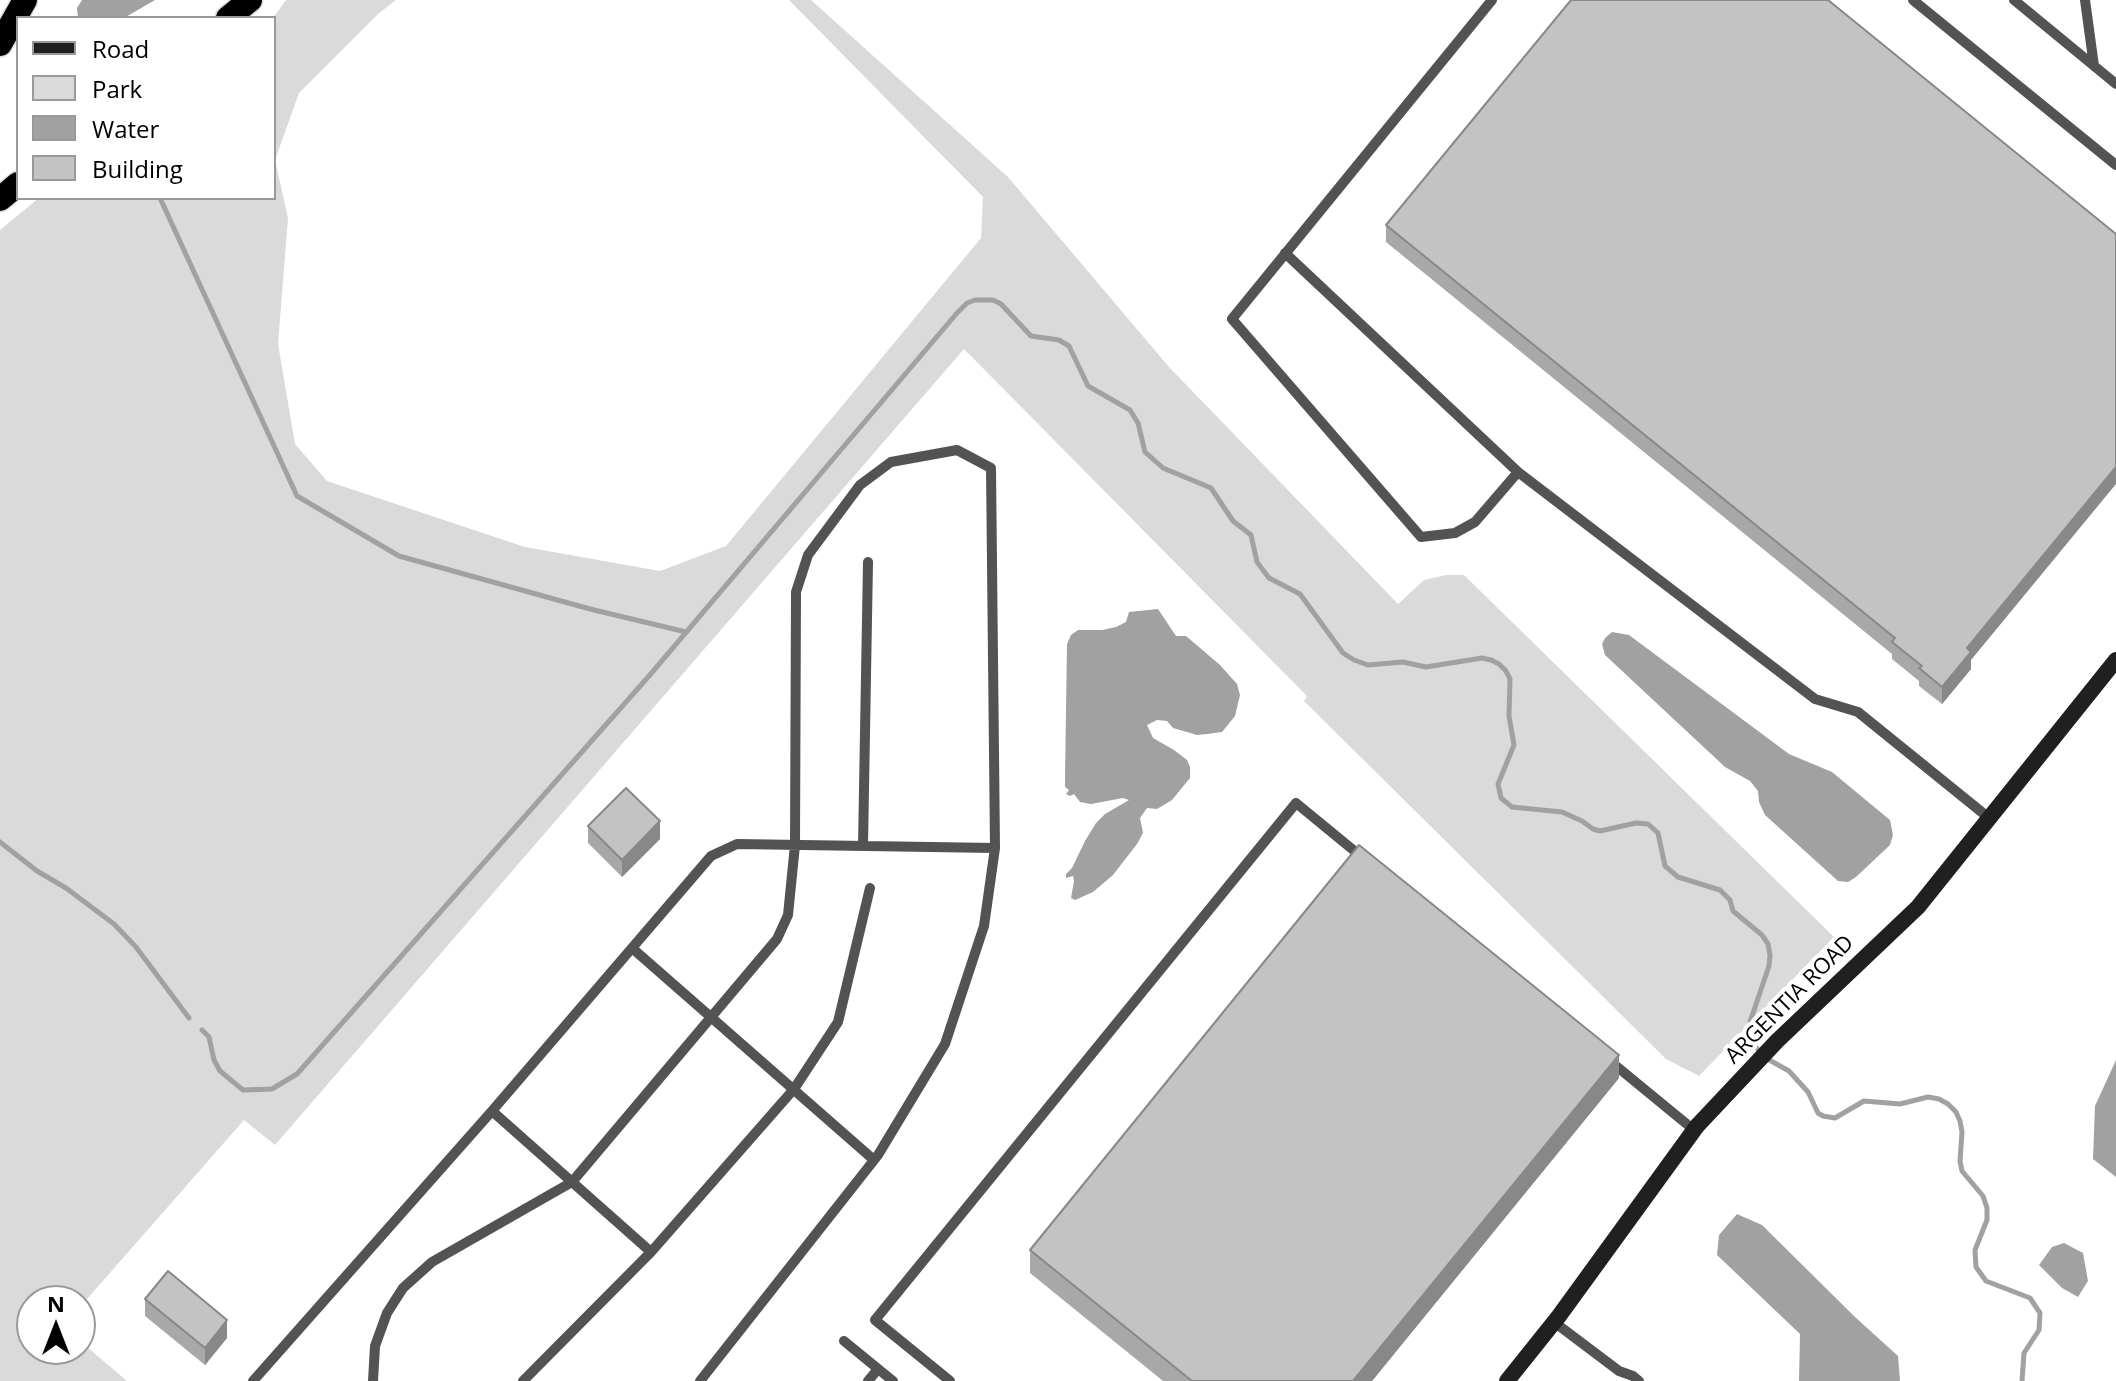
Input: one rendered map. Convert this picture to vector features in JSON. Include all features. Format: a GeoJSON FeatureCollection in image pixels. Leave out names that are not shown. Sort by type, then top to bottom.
{"type":"FeatureCollection","features":[{"type":"Feature","properties":{"kind":"highway"},"geometry":{"type":"LineString","coordinates":[[0,44],[25,0]]}},
{"type":"Feature","properties":{"kind":"highway"},"geometry":{"type":"LineString","coordinates":[[230,16],[250,0]]}},
{"type":"Feature","properties":{"kind":"highway"},"geometry":{"type":"LineString","coordinates":[[0,199],[16,186]]}},
{"type":"Feature","properties":{"kind":"street","name":"ARGENTIA ROAD"},"geometry":{"type":"LineString","coordinates":[[1507,1381],[1554,1322],[1694,1130],[1777,1041],[1918,907],[2116,660]]}},
{"type":"Feature","properties":{"kind":"lane"},"geometry":{"type":"LineString","coordinates":[[1492,0],[1232,319],[1421,537],[1455,533],[1475,522],[1518,472]]}},
{"type":"Feature","properties":{"kind":"lane"},"geometry":{"type":"LineString","coordinates":[[1913,0],[2116,165]]}},
{"type":"Feature","properties":{"kind":"lane"},"geometry":{"type":"LineString","coordinates":[[2014,0],[2116,84]]}},
{"type":"Feature","properties":{"kind":"lane"},"geometry":{"type":"LineString","coordinates":[[2085,0],[2094,66]]}},
{"type":"Feature","properties":{"kind":"lane"},"geometry":{"type":"LineString","coordinates":[[1285,253],[1518,472],[1815,699],[1858,712],[1989,818]]}},
{"type":"Feature","properties":{"kind":"lane"},"geometry":{"type":"LineString","coordinates":[[373,1381],[375,1346],[387,1313],[403,1288],[432,1262],[572,1182],[777,939],[788,915],[795,845],[796,592],[808,555],[860,485],[891,462],[957,450],[991,468],[995,848],[984,926],[945,1044],[874,1160],[700,1381]]}},
{"type":"Feature","properties":{"kind":"lane"},"geometry":{"type":"LineString","coordinates":[[863,846],[868,562]]}},
{"type":"Feature","properties":{"kind":"lane"},"geometry":{"type":"LineString","coordinates":[[950,1381],[875,1320],[1296,803],[1370,864]]}},
{"type":"Feature","properties":{"kind":"lane"},"geometry":{"type":"LineString","coordinates":[[253,1381],[492,1111],[711,856],[737,844],[995,848]]}},
{"type":"Feature","properties":{"kind":"lane"},"geometry":{"type":"LineString","coordinates":[[523,1381],[651,1252],[794,1089],[838,1022],[870,888]]}},
{"type":"Feature","properties":{"kind":"lane"},"geometry":{"type":"LineString","coordinates":[[632,948],[874,1160]]}},
{"type":"Feature","properties":{"kind":"lane"},"geometry":{"type":"LineString","coordinates":[[1605,1057],[1694,1130]]}},
{"type":"Feature","properties":{"kind":"lane"},"geometry":{"type":"LineString","coordinates":[[492,1111],[651,1252]]}},
{"type":"Feature","properties":{"kind":"lane"},"geometry":{"type":"LineString","coordinates":[[1554,1322],[1619,1371],[1639,1381]]}},
{"type":"Feature","properties":{"kind":"lane"},"geometry":{"type":"LineString","coordinates":[[844,1341],[893,1381]]}},
{"type":"Feature","properties":{"kind":"lane"},"geometry":{"type":"LineString","coordinates":[[868,1381],[878,1369]]}},
{"type":"Feature","properties":{"kind":"green space"},"geometry":{"type":"Polygon","coordinates":[[[286,0],[396,0],[299,93],[276,157],[276,16],[286,0]]]}},
{"type":"Feature","properties":{"kind":"green space"},"geometry":{"type":"Polygon","coordinates":[[[789,0],[811,0],[1008,177],[1169,367],[1398,604],[1424,580],[1464,575],[1834,937],[1699,1076],[1666,1059],[1304,701],[1307,696],[964,349],[275,1145],[244,1120],[96,1289],[96,1285],[16,1285],[16,1365],[96,1365],[96,1355],[127,1381],[0,1381],[0,230],[37,200],[276,200],[276,164],[288,218],[278,344],[295,444],[327,481],[525,547],[660,571],[726,546],[981,238],[983,197],[789,0]]]}},
{"type":"Feature","properties":{"kind":"water"},"geometry":{"type":"Polygon","coordinates":[[[82,0],[155,0],[127,16],[78,16],[77,8],[82,0]]]}},
{"type":"Feature","properties":{"kind":"water"},"geometry":{"type":"Polygon","coordinates":[[[1158,609],[1176,636],[1186,636],[1237,684],[1240,695],[1235,716],[1222,732],[1207,734],[1197,735],[1173,728],[1167,721],[1157,720],[1147,725],[1153,738],[1187,760],[1190,778],[1172,800],[1157,809],[1147,808],[1140,818],[1143,833],[1113,875],[1093,892],[1075,900],[1071,898],[1073,876],[1066,878],[1066,874],[1096,823],[1129,800],[1123,798],[1091,804],[1080,802],[1074,794],[1066,794],[1069,790],[1065,787],[1067,644],[1071,635],[1078,630],[1116,627],[1126,622],[1129,612],[1158,609]]]}},
{"type":"Feature","properties":{"kind":"water"},"geometry":{"type":"Polygon","coordinates":[[[1612,632],[1629,635],[1789,754],[1832,772],[1890,820],[1893,835],[1890,845],[1856,877],[1848,882],[1838,881],[1765,815],[1758,791],[1750,781],[1725,767],[1605,655],[1602,644],[1612,632]]]}},
{"type":"Feature","properties":{"kind":"water"},"geometry":{"type":"Polygon","coordinates":[[[2116,1060],[2116,1177],[2093,1159],[2095,1106],[2116,1060]]]}},
{"type":"Feature","properties":{"kind":"water"},"geometry":{"type":"Polygon","coordinates":[[[1737,1214],[1762,1225],[1898,1356],[1900,1381],[1799,1381],[1800,1334],[1717,1255],[1719,1235],[1737,1214]]]}},
{"type":"Feature","properties":{"kind":"water"},"geometry":{"type":"Polygon","coordinates":[[[2064,1243],[2083,1253],[2088,1281],[2078,1297],[2062,1288],[2039,1265],[2052,1247],[2064,1243]]]}},
{"type":"Feature","properties":{"kind":"building"},"geometry":{"type":"Polygon","coordinates":[[[1571,0],[1828,0],[2116,234],[2116,467],[1967,648],[1971,652],[1942,687],[1892,642],[1895,638],[1386,225],[1571,0]]]}},
{"type":"Feature","properties":{"kind":"building"},"geometry":{"type":"Polygon","coordinates":[[[626,788],[660,821],[622,860],[588,826],[626,788]]]}},
{"type":"Feature","properties":{"kind":"building"},"geometry":{"type":"Polygon","coordinates":[[[1359,845],[1619,1055],[1353,1381],[1192,1381],[1030,1250],[1359,845]]]}},
{"type":"Feature","properties":{"kind":"building"},"geometry":{"type":"Polygon","coordinates":[[[168,1271],[227,1320],[205,1348],[145,1299],[168,1271]]]}},
{"type":"Feature","properties":{"kind":"waterway"},"geometry":{"type":"LineString","coordinates":[[161,200],[297,496],[399,556],[686,632]]}},
{"type":"Feature","properties":{"kind":"waterway"},"geometry":{"type":"LineString","coordinates":[[202,1030],[209,1037],[220,1071],[243,1090],[272,1089],[297,1074],[649,676],[957,313],[975,300],[993,300],[1001,304],[1031,336],[1059,340],[1069,346],[1088,386],[1130,410],[1138,423],[1145,452],[1163,468],[1211,488],[1233,521],[1251,535],[1257,562],[1269,578],[1300,594],[1343,653],[1368,665],[1403,662],[1426,667],[1482,658],[1499,664],[1510,679],[1509,716],[1514,745],[1498,784],[1501,798],[1512,807],[1562,812],[1600,831],[1636,823],[1648,824],[1658,833],[1665,866],[1678,877],[1720,890],[1730,900],[1733,911],[1762,935],[1768,944],[1769,966],[1750,1022],[1756,1047],[1764,1057],[1789,1071],[1808,1092],[1818,1113],[1835,1118],[1864,1101],[1900,1104],[1928,1097],[1939,1099],[1956,1112],[1962,1132],[1962,1171],[1983,1196],[1987,1208],[1987,1220],[1975,1250],[1976,1267],[1986,1281],[2030,1298],[2040,1313],[2039,1330],[2024,1353],[2022,1381]]}},
{"type":"Feature","properties":{"kind":"waterway"},"geometry":{"type":"LineString","coordinates":[[0,842],[114,924],[136,947],[189,1018]]}}]}
